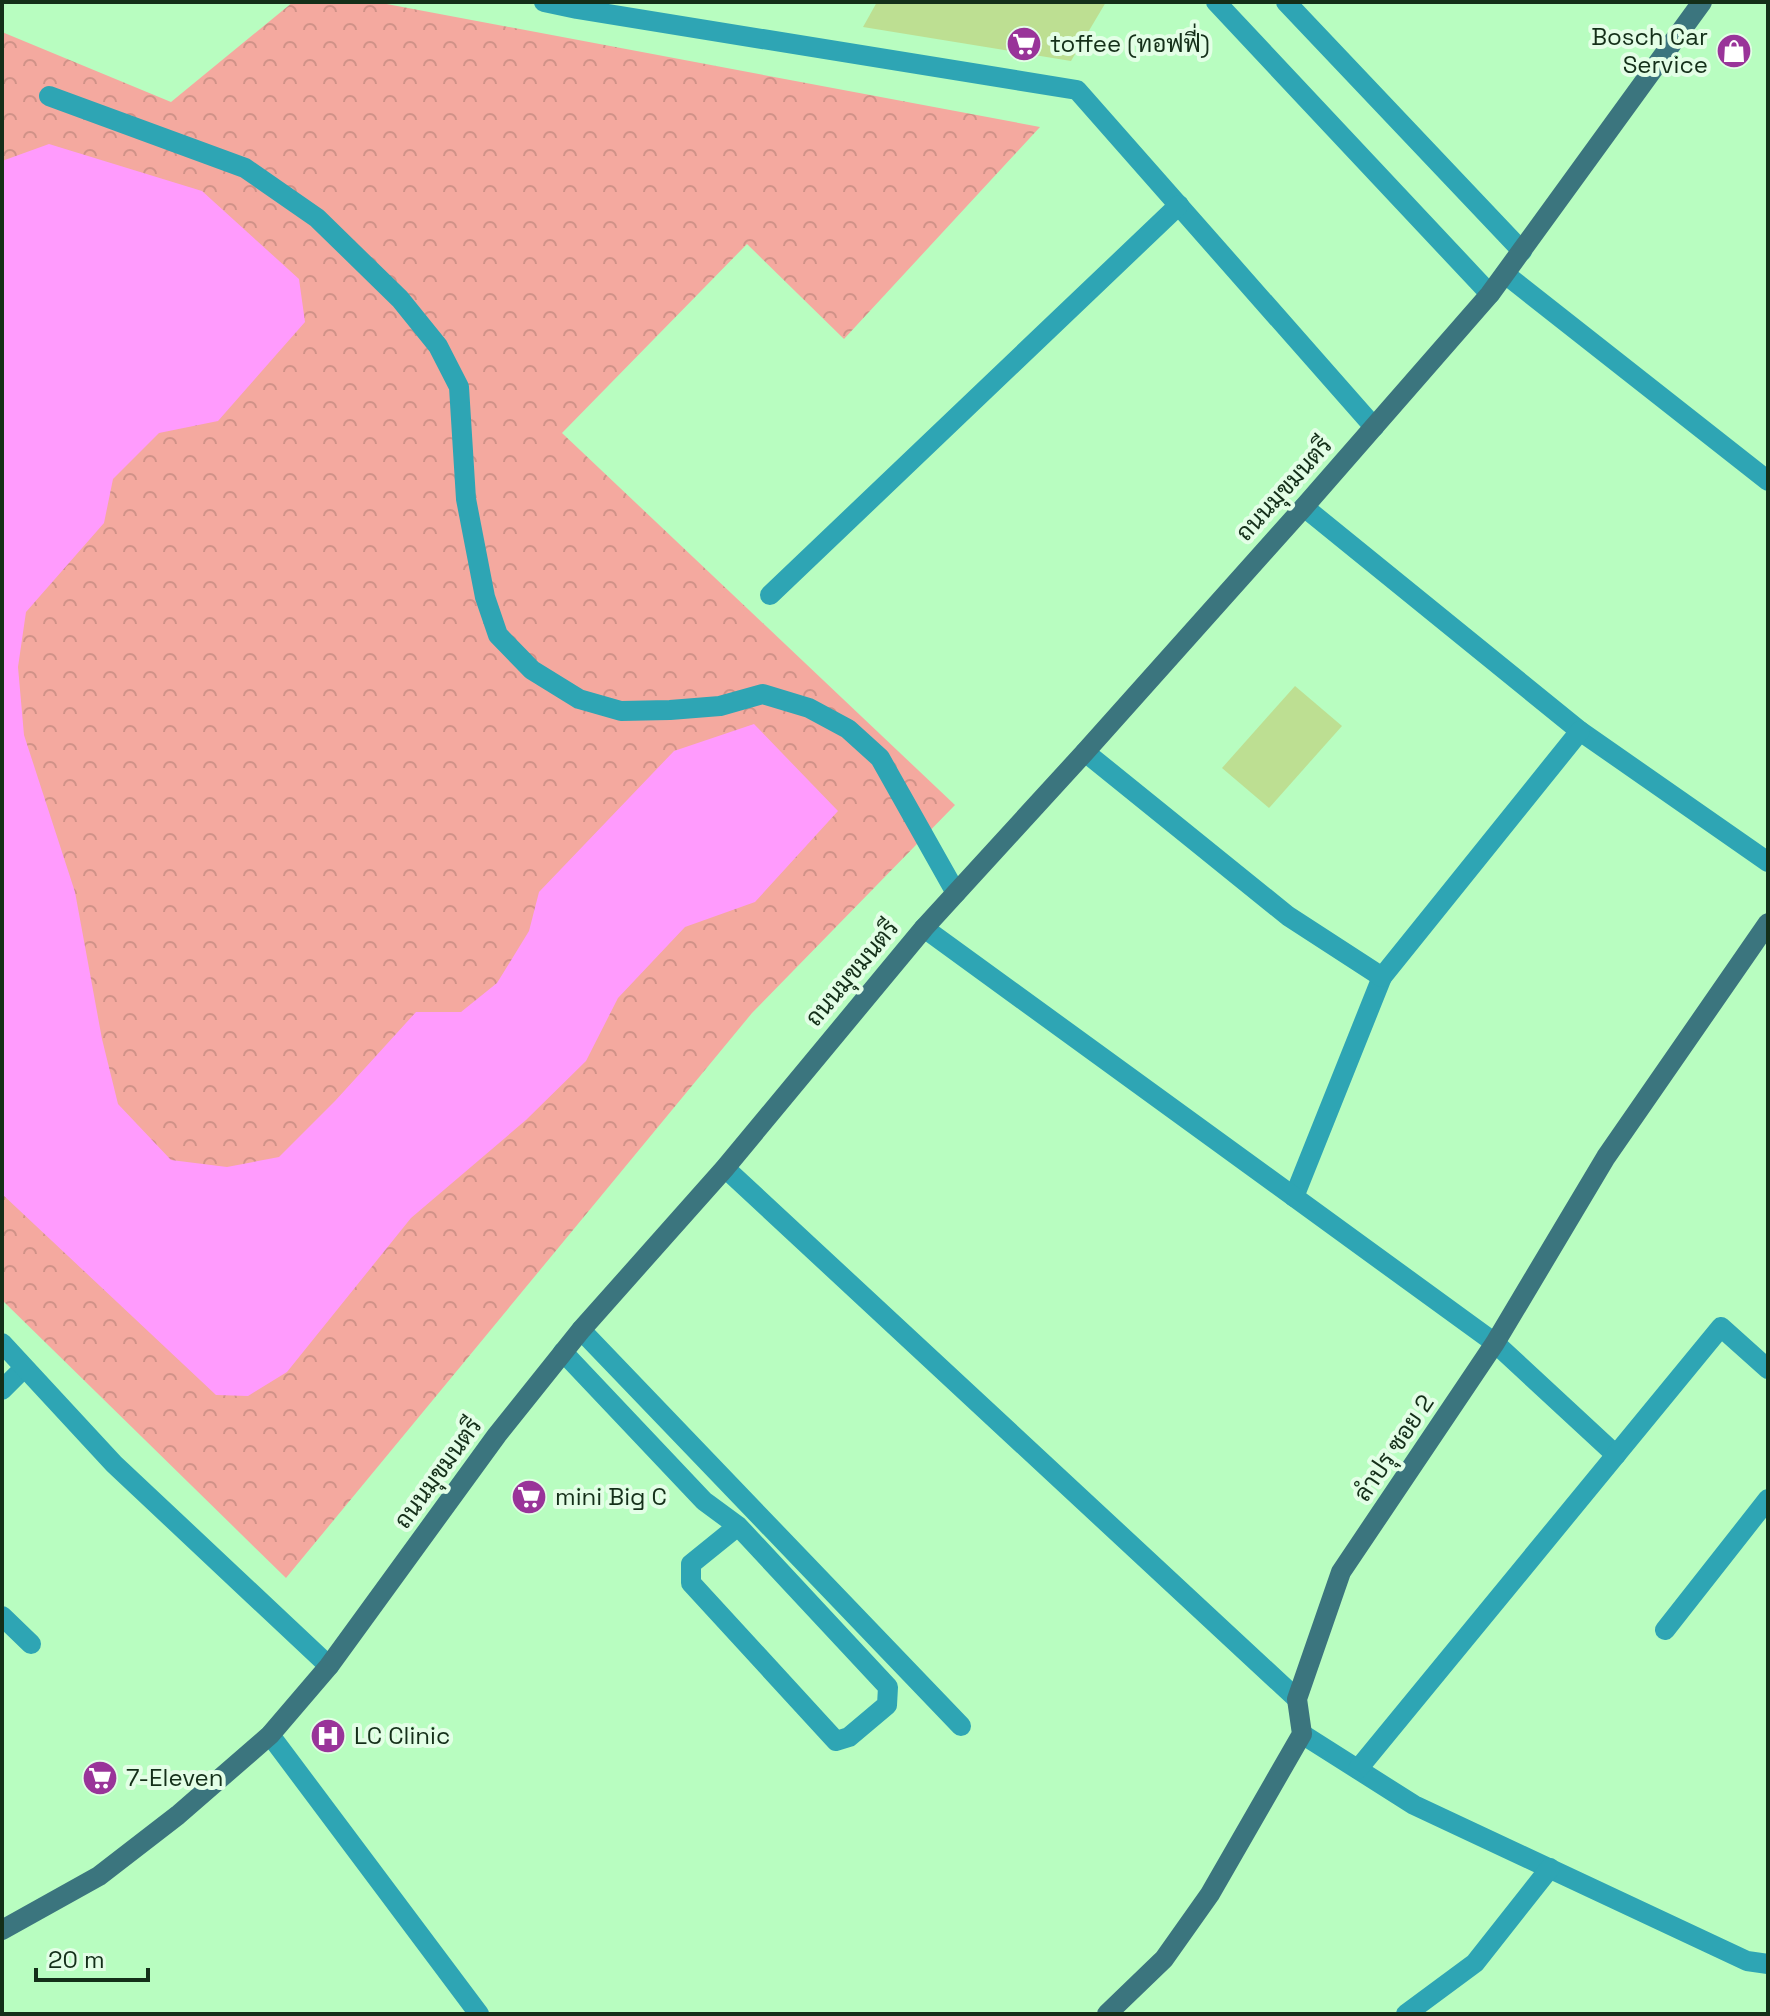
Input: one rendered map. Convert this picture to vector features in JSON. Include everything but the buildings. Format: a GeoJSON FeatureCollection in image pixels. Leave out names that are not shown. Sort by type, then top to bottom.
{"type":"FeatureCollection","features":[{"type":"Feature","properties":{"kind":"main road","name":"ถนนมุขมนตรี"},"geometry":{"type":"LineString","coordinates":[[2,1930],[99,1876],[178,1815],[270,1735],[329,1666],[497,1435],[581,1330],[725,1168],[924,928],[1304,507],[1490,294],[1702,2]]}},
{"type":"Feature","properties":{"kind":"main road","name":"ลำปรุ ซอย 2"},"geometry":{"type":"LineString","coordinates":[[1302,1734],[1297,1699],[1341,1572],[1495,1343],[1606,1157],[1768,923]]}},
{"type":"Feature","properties":{"kind":"main road"},"geometry":{"type":"LineString","coordinates":[[1107,2014],[1164,1959],[1210,1894],[1302,1734]]}},
{"type":"Feature","properties":{"kind":"street"},"geometry":{"type":"LineString","coordinates":[[544,2],[1077,90],[1374,427]]}},
{"type":"Feature","properties":{"kind":"street"},"geometry":{"type":"LineString","coordinates":[[1216,2],[1490,294]]}},
{"type":"Feature","properties":{"kind":"street"},"geometry":{"type":"LineString","coordinates":[[1286,2],[1522,251]]}},
{"type":"Feature","properties":{"kind":"street"},"geometry":{"type":"LineString","coordinates":[[49,96],[245,168],[317,218],[400,299],[438,346],[459,387],[466,499],[485,597],[498,635],[532,670],[579,699],[621,711],[720,706],[763,694],[809,708],[848,729],[880,758],[956,893]]}},
{"type":"Feature","properties":{"kind":"street"},"geometry":{"type":"LineString","coordinates":[[770,595],[1179,205]]}},
{"type":"Feature","properties":{"kind":"street"},"geometry":{"type":"LineString","coordinates":[[1505,274],[1768,481]]}},
{"type":"Feature","properties":{"kind":"street"},"geometry":{"type":"LineString","coordinates":[[1304,507],[1580,731],[1768,862]]}},
{"type":"Feature","properties":{"kind":"street"},"geometry":{"type":"LineString","coordinates":[[1294,1197],[1382,977],[1580,731]]}},
{"type":"Feature","properties":{"kind":"street"},"geometry":{"type":"LineString","coordinates":[[1085,752],[1288,916],[1382,977]]}},
{"type":"Feature","properties":{"kind":"street"},"geometry":{"type":"LineString","coordinates":[[924,928],[1495,1343],[1616,1455]]}},
{"type":"Feature","properties":{"kind":"street"},"geometry":{"type":"LineString","coordinates":[[725,1168],[1297,1699]]}},
{"type":"Feature","properties":{"kind":"street"},"geometry":{"type":"LineString","coordinates":[[1358,1769],[1721,1327],[1768,1369]]}},
{"type":"Feature","properties":{"kind":"street"},"geometry":{"type":"LineString","coordinates":[[581,1330],[961,1726]]}},
{"type":"Feature","properties":{"kind":"street"},"geometry":{"type":"LineString","coordinates":[[2,1343],[114,1464],[329,1666]]}},
{"type":"Feature","properties":{"kind":"street"},"geometry":{"type":"LineString","coordinates":[[563,1352],[704,1501],[738,1526],[888,1687],[887,1705],[849,1737],[836,1741],[691,1583],[691,1564],[738,1526]]}},
{"type":"Feature","properties":{"kind":"street"},"geometry":{"type":"LineString","coordinates":[[2,1390],[24,1368]]}},
{"type":"Feature","properties":{"kind":"street"},"geometry":{"type":"LineString","coordinates":[[1665,1630],[1768,1499]]}},
{"type":"Feature","properties":{"kind":"street"},"geometry":{"type":"LineString","coordinates":[[2,1616],[31,1644]]}},
{"type":"Feature","properties":{"kind":"street"},"geometry":{"type":"LineString","coordinates":[[1302,1734],[1414,1805],[1747,1961],[1768,1964]]}},
{"type":"Feature","properties":{"kind":"street"},"geometry":{"type":"LineString","coordinates":[[270,1735],[479,2014]]}},
{"type":"Feature","properties":{"kind":"street"},"geometry":{"type":"LineString","coordinates":[[1406,2014],[1475,1963],[1550,1868]]}},
{"type":"Feature","properties":{"kind":"green space"},"geometry":{"type":"Polygon","coordinates":[[[293,2],[376,2],[1040,127],[844,339],[747,244],[562,433],[955,805],[752,1013],[286,1578],[2,1300],[2,32],[171,102],[293,2]]]}},
{"type":"Feature","properties":{"kind":"shaded area"},"geometry":{"type":"Polygon","coordinates":[[[49,144],[202,191],[299,279],[305,322],[218,421],[159,433],[113,479],[104,523],[26,612],[18,667],[24,735],[75,892],[102,1039],[118,1104],[171,1160],[227,1167],[279,1157],[416,1012],[461,1012],[497,983],[529,931],[539,892],[674,751],[754,724],[838,811],[755,902],[685,927],[618,998],[586,1061],[526,1120],[411,1218],[287,1372],[248,1396],[216,1395],[2,1194],[2,161],[49,144]]]}},
{"type":"Feature","properties":{"kind":"place","name":"toffee (ทอฟฟี่)"},"geometry":{"type":"Point","coordinates":[1024,44]}},
{"type":"Feature","properties":{"kind":"place","name":"Bosch Car Service"},"geometry":{"type":"Point","coordinates":[1734,51]}},
{"type":"Feature","properties":{"kind":"place","name":"mini Big C"},"geometry":{"type":"Point","coordinates":[529,1497]}},
{"type":"Feature","properties":{"kind":"place","name":"LC Clinic"},"geometry":{"type":"Point","coordinates":[328,1736]}},
{"type":"Feature","properties":{"kind":"place","name":"7-Eleven"},"geometry":{"type":"Point","coordinates":[100,1778]}}]}
